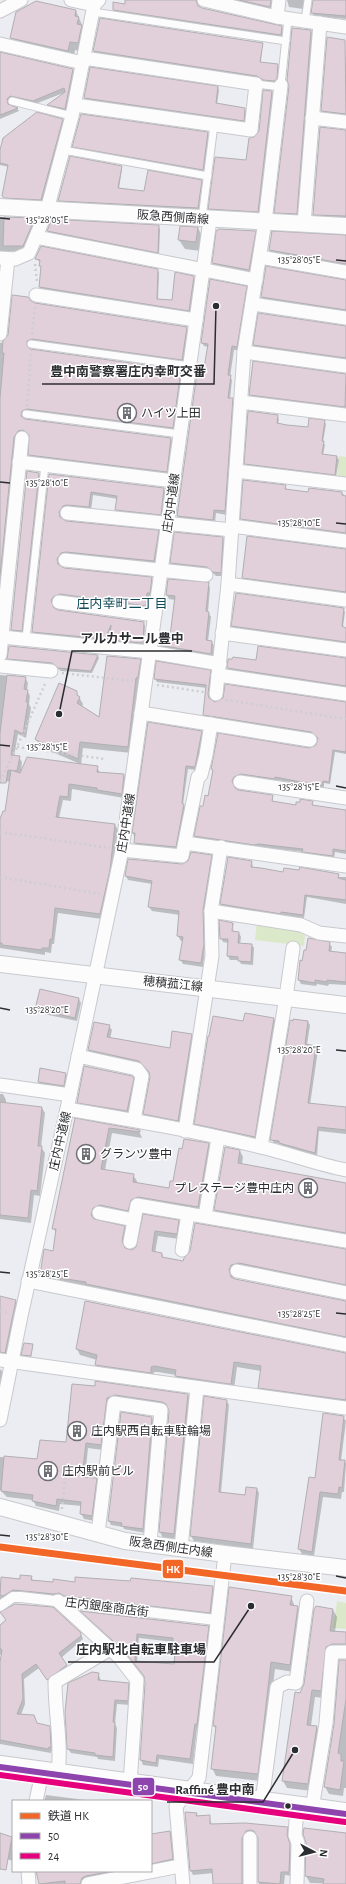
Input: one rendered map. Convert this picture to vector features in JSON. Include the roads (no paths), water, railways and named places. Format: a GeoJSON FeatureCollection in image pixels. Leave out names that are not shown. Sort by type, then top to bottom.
{"type":"FeatureCollection","features":[{"type":"Feature","properties":{"kind":"highway"},"geometry":{"type":"LineString","coordinates":[[0,1767],[346,1814]]}},
{"type":"Feature","properties":{"kind":"street"},"geometry":{"type":"LineString","coordinates":[[0,11],[21,0]]}},
{"type":"Feature","properties":{"kind":"street"},"geometry":{"type":"LineString","coordinates":[[0,334],[4,258],[15,259],[29,253],[47,210],[73,110],[95,6],[71,0]]}},
{"type":"Feature","properties":{"kind":"street"},"geometry":{"type":"LineString","coordinates":[[204,0],[235,3],[282,18],[346,27]]}},
{"type":"Feature","properties":{"kind":"street"},"geometry":{"type":"LineString","coordinates":[[279,0],[282,18]]}},
{"type":"Feature","properties":{"kind":"street"},"geometry":{"type":"LineString","coordinates":[[304,224],[320,23]]}},
{"type":"Feature","properties":{"kind":"street"},"geometry":{"type":"LineString","coordinates":[[0,44],[83,61],[256,84],[251,130],[73,110]]}},
{"type":"Feature","properties":{"kind":"street"},"geometry":{"type":"LineString","coordinates":[[216,694],[228,584],[244,352],[265,222],[281,86]]}},
{"type":"Feature","properties":{"kind":"street"},"geometry":{"type":"LineString","coordinates":[[312,118],[346,122]]}},
{"type":"Feature","properties":{"kind":"street","name":"阪急西側南線"},"geometry":{"type":"LineString","coordinates":[[0,207],[346,226]]}},
{"type":"Feature","properties":{"kind":"street","name":"庄内中道線"},"geometry":{"type":"LineString","coordinates":[[0,1420],[6,1360],[28,1281],[67,1109],[122,850],[203,270],[206,219]]}},
{"type":"Feature","properties":{"kind":"street"},"geometry":{"type":"LineString","coordinates":[[36,237],[256,280]]}},
{"type":"Feature","properties":{"kind":"street"},"geometry":{"type":"LineString","coordinates":[[260,257],[346,272]]}},
{"type":"Feature","properties":{"kind":"street"},"geometry":{"type":"LineString","coordinates":[[36,295],[196,320]]}},
{"type":"Feature","properties":{"kind":"street"},"geometry":{"type":"LineString","coordinates":[[252,304],[346,318]]}},
{"type":"Feature","properties":{"kind":"street"},"geometry":{"type":"LineString","coordinates":[[244,352],[346,366]]}},
{"type":"Feature","properties":{"kind":"street"},"geometry":{"type":"LineString","coordinates":[[241,402],[346,415]]}},
{"type":"Feature","properties":{"kind":"street"},"geometry":{"type":"LineString","coordinates":[[0,655],[22,438]]}},
{"type":"Feature","properties":{"kind":"street"},"geometry":{"type":"LineString","coordinates":[[19,462],[174,481]]}},
{"type":"Feature","properties":{"kind":"street"},"geometry":{"type":"LineString","coordinates":[[236,471],[346,484]]}},
{"type":"Feature","properties":{"kind":"street"},"geometry":{"type":"LineString","coordinates":[[67,514],[232,528],[346,542]]}},
{"type":"Feature","properties":{"kind":"street"},"geometry":{"type":"LineString","coordinates":[[66,560],[206,575]]}},
{"type":"Feature","properties":{"kind":"street"},"geometry":{"type":"LineString","coordinates":[[228,584],[346,600]]}},
{"type":"Feature","properties":{"kind":"street"},"geometry":{"type":"LineString","coordinates":[[59,602],[155,614]]}},
{"type":"Feature","properties":{"kind":"street"},"geometry":{"type":"LineString","coordinates":[[222,633],[346,650]]}},
{"type":"Feature","properties":{"kind":"street"},"geometry":{"type":"LineString","coordinates":[[2,637],[150,652],[219,669],[346,694]]}},
{"type":"Feature","properties":{"kind":"street"},"geometry":{"type":"LineString","coordinates":[[0,666],[51,671]]}},
{"type":"Feature","properties":{"kind":"street"},"geometry":{"type":"LineString","coordinates":[[142,713],[310,740]]}},
{"type":"Feature","properties":{"kind":"street"},"geometry":{"type":"LineString","coordinates":[[122,850],[182,856],[198,777],[206,755],[210,724]]}},
{"type":"Feature","properties":{"kind":"street"},"geometry":{"type":"LineString","coordinates":[[240,782],[346,798]]}},
{"type":"Feature","properties":{"kind":"street"},"geometry":{"type":"LineString","coordinates":[[185,843],[346,866]]}},
{"type":"Feature","properties":{"kind":"street"},"geometry":{"type":"LineString","coordinates":[[185,1131],[212,956],[212,911],[221,847]]}},
{"type":"Feature","properties":{"kind":"street"},"geometry":{"type":"LineString","coordinates":[[212,911],[301,924],[320,933],[346,936]]}},
{"type":"Feature","properties":{"kind":"street"},"geometry":{"type":"LineString","coordinates":[[262,1147],[293,948]]}},
{"type":"Feature","properties":{"kind":"street","name":"穂積菰江線"},"geometry":{"type":"LineString","coordinates":[[0,964],[207,987],[346,1005]]}},
{"type":"Feature","properties":{"kind":"street"},"geometry":{"type":"LineString","coordinates":[[78,1056],[137,1069],[142,1076],[134,1120]]}},
{"type":"Feature","properties":{"kind":"street"},"geometry":{"type":"LineString","coordinates":[[0,1085],[70,1095]]}},
{"type":"Feature","properties":{"kind":"street"},"geometry":{"type":"LineString","coordinates":[[67,1109],[134,1120],[262,1147],[346,1170]]}},
{"type":"Feature","properties":{"kind":"street"},"geometry":{"type":"LineString","coordinates":[[205,1216],[218,1138]]}},
{"type":"Feature","properties":{"kind":"street"},"geometry":{"type":"LineString","coordinates":[[130,1242],[137,1205],[346,1241]]}},
{"type":"Feature","properties":{"kind":"street"},"geometry":{"type":"LineString","coordinates":[[99,1213],[134,1220]]}},
{"type":"Feature","properties":{"kind":"street"},"geometry":{"type":"LineString","coordinates":[[182,1250],[188,1214]]}},
{"type":"Feature","properties":{"kind":"street"},"geometry":{"type":"LineString","coordinates":[[237,1272],[346,1293]]}},
{"type":"Feature","properties":{"kind":"street"},"geometry":{"type":"LineString","coordinates":[[28,1281],[346,1345]]}},
{"type":"Feature","properties":{"kind":"street"},"geometry":{"type":"LineString","coordinates":[[6,1360],[346,1408]]}},
{"type":"Feature","properties":{"kind":"street"},"geometry":{"type":"LineString","coordinates":[[181,1548],[196,1388]]}},
{"type":"Feature","properties":{"kind":"street"},"geometry":{"type":"LineString","coordinates":[[98,1533],[114,1403],[161,1410],[150,1544]]}},
{"type":"Feature","properties":{"kind":"street","name":"阪急西側庄内線"},"geometry":{"type":"LineString","coordinates":[[0,1507],[125,1541],[225,1554],[346,1565]]}},
{"type":"Feature","properties":{"kind":"street"},"geometry":{"type":"LineString","coordinates":[[182,1884],[176,1806],[199,1778],[216,1620],[225,1554]]}},
{"type":"Feature","properties":{"kind":"street","name":"庄内銀座商店街"},"geometry":{"type":"LineString","coordinates":[[0,1606],[13,1597],[216,1620]]}},
{"type":"Feature","properties":{"kind":"street"},"geometry":{"type":"LineString","coordinates":[[58,1601],[110,1650],[137,1680],[130,1784]]}},
{"type":"Feature","properties":{"kind":"street"},"geometry":{"type":"LineString","coordinates":[[262,1802],[276,1687],[287,1682],[296,1683],[305,1601]]}},
{"type":"Feature","properties":{"kind":"street"},"geometry":{"type":"LineString","coordinates":[[37,1800],[50,1774],[60,1740],[55,1698],[55,1682],[110,1650]]}},
{"type":"Feature","properties":{"kind":"street"},"geometry":{"type":"LineString","coordinates":[[297,1884],[298,1843],[295,1835],[305,1808],[326,1723],[332,1652],[346,1652]]}},
{"type":"Feature","properties":{"kind":"street"},"geometry":{"type":"LineString","coordinates":[[250,1838],[250,1884]]}},
{"type":"Feature","properties":{"kind":"street"},"geometry":{"type":"LineString","coordinates":[[88,1884],[109,1882],[180,1866]]}},
{"type":"Feature","properties":{"kind":"street"},"geometry":{"type":"LineString","coordinates":[[28,1872],[29,1884]]}},
{"type":"Feature","properties":{"kind":"lane"},"geometry":{"type":"LineString","coordinates":[[305,21],[308,0]]}},
{"type":"Feature","properties":{"kind":"lane"},"geometry":{"type":"LineString","coordinates":[[95,6],[286,41]]}},
{"type":"Feature","properties":{"kind":"lane"},"geometry":{"type":"LineString","coordinates":[[256,84],[281,86],[286,41],[282,18]]}},
{"type":"Feature","properties":{"kind":"lane"},"geometry":{"type":"LineString","coordinates":[[12,102],[73,110]]}},
{"type":"Feature","properties":{"kind":"lane"},"geometry":{"type":"LineString","coordinates":[[206,219],[208,176],[214,125]]}},
{"type":"Feature","properties":{"kind":"lane"},"geometry":{"type":"LineString","coordinates":[[63,150],[208,176]]}},
{"type":"Feature","properties":{"kind":"lane"},"geometry":{"type":"LineString","coordinates":[[32,344],[190,366]]}},
{"type":"Feature","properties":{"kind":"lane"},"geometry":{"type":"LineString","coordinates":[[26,414],[180,434]]}},
{"type":"Feature","properties":{"kind":"lane"},"geometry":{"type":"LineString","coordinates":[[26,639],[45,465]]}},
{"type":"Feature","properties":{"kind":"rail line","name":"HK"},"geometry":{"type":"LineString","coordinates":[[0,1547],[346,1591]]}},
{"type":"Feature","properties":{"kind":"place","name":"豊中南警察署庄内幸町交番"},"geometry":{"type":"Point","coordinates":[216,306]}},
{"type":"Feature","properties":{"kind":"place","name":"ハイツ上田"},"geometry":{"type":"Point","coordinates":[127,413]}},
{"type":"Feature","properties":{"kind":"place","name":"アルカサール豊中"},"geometry":{"type":"Point","coordinates":[59,714]}},
{"type":"Feature","properties":{"kind":"place","name":"グランツ豊中"},"geometry":{"type":"Point","coordinates":[86,1154]}},
{"type":"Feature","properties":{"kind":"place","name":"プレステージ豊中庄内"},"geometry":{"type":"Point","coordinates":[308,1188]}},
{"type":"Feature","properties":{"kind":"place","name":"庄内駅西自転車駐輪場"},"geometry":{"type":"Point","coordinates":[77,1431]}},
{"type":"Feature","properties":{"kind":"place","name":"庄内駅前ビル"},"geometry":{"type":"Point","coordinates":[48,1471]}},
{"type":"Feature","properties":{"kind":"place","name":"庄内駅北自転車駐車場"},"geometry":{"type":"Point","coordinates":[251,1606]}},
{"type":"Feature","properties":{"kind":"place","name":"Raffiné 豊中南"},"geometry":{"type":"Point","coordinates":[295,1750]}},
{"type":"Feature","properties":{"kind":"district","name":"庄内幸町二丁目"},"geometry":{"type":"Point","coordinates":[122,603]}}]}
